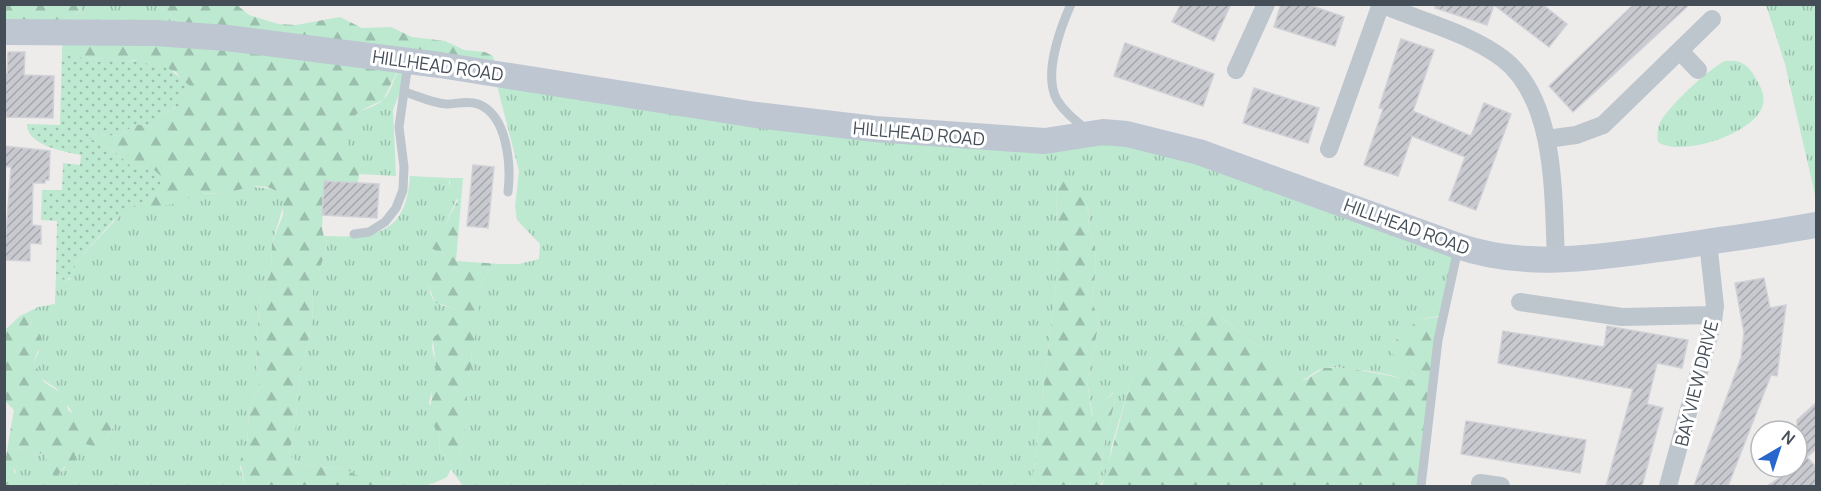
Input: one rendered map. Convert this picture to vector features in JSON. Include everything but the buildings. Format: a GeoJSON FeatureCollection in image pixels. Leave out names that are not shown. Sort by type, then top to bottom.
{"type":"FeatureCollection","features":[{"type":"Feature","properties":{"kind":"street"},"geometry":{"type":"LineString","coordinates":[[1236,70],[1266,4]]}},
{"type":"Feature","properties":{"kind":"street"},"geometry":{"type":"LineString","coordinates":[[1329,148],[1381,4],[1460,36],[1502,58],[1512,68],[1528,93],[1547,139],[1551,156],[1556,259]]}},
{"type":"Feature","properties":{"kind":"street"},"geometry":{"type":"LineString","coordinates":[[1547,139],[1576,135],[1604,125],[1712,19]]}},
{"type":"Feature","properties":{"kind":"street","name":"HILLHEAD ROAD"},"geometry":{"type":"LineString","coordinates":[[4,32],[180,33],[408,61],[756,116],[854,127],[1024,140],[1060,140],[1091,133],[1127,134],[1199,152],[1491,256],[1556,259],[1708,242],[1816,225]]}},
{"type":"Feature","properties":{"kind":"street"},"geometry":{"type":"LineString","coordinates":[[1680,51],[1698,70]]}},
{"type":"Feature","properties":{"kind":"street","name":"BAY VIEW DRIVE"},"geometry":{"type":"LineString","coordinates":[[1668,486],[1705,360],[1714,315],[1708,242]]}},
{"type":"Feature","properties":{"kind":"street"},"geometry":{"type":"LineString","coordinates":[[1520,302],[1622,316],[1714,315]]}},
{"type":"Feature","properties":{"kind":"street"},"geometry":{"type":"LineString","coordinates":[[1480,483],[1501,486]]}},
{"type":"Feature","properties":{"kind":"lane"},"geometry":{"type":"LineString","coordinates":[[1071,4],[1055,52],[1054,92],[1063,109],[1091,133]]}},
{"type":"Feature","properties":{"kind":"lane"},"geometry":{"type":"LineString","coordinates":[[354,234],[369,232],[380,226],[393,213],[400,200],[404,186],[404,167],[399,127],[408,61]]}},
{"type":"Feature","properties":{"kind":"lane"},"geometry":{"type":"LineString","coordinates":[[405,92],[444,104],[477,103],[489,111],[500,128],[504,142],[509,166],[508,192]]}},
{"type":"Feature","properties":{"kind":"lane"},"geometry":{"type":"LineString","coordinates":[[1421,486],[1438,340],[1458,246]]}},
{"type":"Feature","properties":{"kind":"green space"},"geometry":{"type":"Polygon","coordinates":[[[5,5],[80,5],[82,8],[75,15],[74,22],[5,31],[5,5]]]}},
{"type":"Feature","properties":{"kind":"green space"},"geometry":{"type":"Polygon","coordinates":[[[80,5],[163,5],[163,9],[184,27],[74,23],[75,15],[82,9],[80,5]]]}},
{"type":"Feature","properties":{"kind":"green space"},"geometry":{"type":"Polygon","coordinates":[[[162,5],[237,5],[249,15],[278,24],[296,25],[340,17],[362,28],[391,27],[412,37],[445,41],[464,50],[485,52],[493,56],[494,62],[184,27],[163,9],[162,5]]]}},
{"type":"Feature","properties":{"kind":"green space"},"geometry":{"type":"Polygon","coordinates":[[[1766,5],[1816,5],[1816,199],[1785,64],[1766,5]]]}},
{"type":"Feature","properties":{"kind":"green space"},"geometry":{"type":"Polygon","coordinates":[[[63,34],[399,68],[383,100],[355,115],[348,127],[348,144],[359,166],[358,183],[324,182],[322,229],[327,247],[313,289],[312,325],[299,378],[295,432],[288,453],[300,463],[315,467],[346,469],[361,477],[387,479],[402,486],[245,486],[240,461],[247,445],[249,413],[254,395],[260,389],[256,366],[259,305],[261,293],[271,273],[272,243],[283,215],[283,197],[268,187],[260,186],[218,194],[202,193],[173,204],[123,212],[159,191],[144,170],[133,168],[114,151],[89,138],[97,134],[119,136],[136,124],[151,127],[162,114],[176,108],[180,94],[188,89],[176,72],[162,67],[135,60],[126,62],[110,58],[85,59],[62,52],[63,34]]]}},
{"type":"Feature","properties":{"kind":"green space"},"geometry":{"type":"Polygon","coordinates":[[[62,52],[86,59],[110,58],[126,62],[139,60],[152,66],[167,67],[191,87],[180,94],[179,106],[162,114],[151,127],[136,124],[119,136],[97,134],[89,138],[114,151],[133,168],[153,169],[161,176],[159,191],[114,220],[77,261],[71,277],[65,281],[56,274],[57,221],[41,220],[42,190],[62,190],[63,163],[80,165],[81,155],[39,142],[28,131],[27,124],[60,125],[62,52]]]}},
{"type":"Feature","properties":{"kind":"green space"},"geometry":{"type":"Polygon","coordinates":[[[404,61],[401,89],[393,110],[396,176],[359,174],[358,163],[347,140],[349,121],[358,112],[384,99],[404,61]]]}},
{"type":"Feature","properties":{"kind":"green space"},"geometry":{"type":"Polygon","coordinates":[[[1725,61],[1743,64],[1755,77],[1763,96],[1763,104],[1758,115],[1734,133],[1700,145],[1669,146],[1658,142],[1659,125],[1667,112],[1700,79],[1725,61]]]}},
{"type":"Feature","properties":{"kind":"green space"},"geometry":{"type":"Polygon","coordinates":[[[494,74],[756,117],[1103,132],[1458,246],[1441,316],[1418,319],[1403,335],[1392,342],[1402,365],[1423,382],[1415,383],[1371,371],[1333,367],[1320,369],[1305,379],[1291,379],[1283,366],[1264,347],[1249,341],[1222,317],[1208,312],[1177,328],[1131,380],[1111,448],[1107,474],[1100,486],[1103,449],[1116,397],[1113,392],[1093,417],[1087,381],[1099,322],[1092,301],[1096,267],[1095,247],[1089,229],[1088,207],[1075,181],[1058,182],[1056,195],[1058,266],[1032,486],[463,486],[451,469],[447,477],[413,488],[402,486],[387,478],[361,478],[346,469],[315,467],[300,463],[288,453],[295,432],[299,378],[312,325],[313,289],[327,247],[324,236],[358,236],[384,229],[394,222],[402,211],[410,176],[449,178],[449,184],[458,196],[446,223],[433,231],[437,250],[445,255],[431,280],[431,295],[441,305],[455,308],[457,312],[433,342],[436,366],[429,403],[439,434],[440,452],[451,465],[460,454],[467,421],[467,380],[472,363],[471,348],[481,283],[490,269],[500,264],[519,264],[539,259],[540,244],[517,220],[515,207],[519,171],[494,74]]]}},
{"type":"Feature","properties":{"kind":"green space"},"geometry":{"type":"Polygon","coordinates":[[[1060,175],[1075,181],[1087,198],[1089,229],[1095,247],[1096,267],[1092,301],[1099,322],[1087,381],[1092,416],[1114,392],[1116,397],[1103,449],[1100,486],[1032,486],[1058,266],[1056,195],[1060,175]]]}},
{"type":"Feature","properties":{"kind":"green space"},"geometry":{"type":"Polygon","coordinates":[[[449,178],[463,178],[456,261],[500,264],[490,269],[481,283],[477,331],[471,348],[472,364],[467,380],[467,421],[460,454],[451,465],[440,452],[439,434],[428,415],[432,398],[430,383],[436,368],[433,339],[457,312],[455,308],[436,303],[432,295],[431,277],[445,255],[425,245],[433,231],[446,223],[458,200],[451,189],[449,178]]]}},
{"type":"Feature","properties":{"kind":"green space"},"geometry":{"type":"Polygon","coordinates":[[[244,186],[276,189],[283,197],[284,204],[272,243],[271,273],[261,293],[259,305],[256,366],[260,389],[254,395],[249,413],[247,445],[240,468],[245,486],[7,486],[16,472],[12,459],[19,447],[31,455],[44,453],[55,479],[68,464],[79,442],[100,447],[106,442],[113,427],[80,425],[59,391],[42,379],[36,368],[34,362],[39,351],[27,328],[34,319],[38,307],[55,304],[56,274],[65,281],[70,279],[77,261],[123,212],[143,205],[167,205],[199,193],[216,194],[244,186]]]}},
{"type":"Feature","properties":{"kind":"green space"},"geometry":{"type":"Polygon","coordinates":[[[38,307],[34,319],[27,327],[35,330],[41,338],[34,362],[44,382],[66,396],[68,410],[80,419],[81,425],[101,419],[113,426],[106,442],[99,448],[79,442],[75,446],[75,463],[64,467],[55,480],[44,453],[31,455],[19,447],[13,455],[15,480],[5,486],[5,462],[14,410],[5,401],[5,330],[20,316],[38,307]]]}},
{"type":"Feature","properties":{"kind":"green space"},"geometry":{"type":"Polygon","coordinates":[[[1208,312],[1217,313],[1249,341],[1264,347],[1283,366],[1291,379],[1305,380],[1324,368],[1348,368],[1422,382],[1398,361],[1390,344],[1403,335],[1418,319],[1441,317],[1420,486],[1102,486],[1131,380],[1177,328],[1208,312]]]}}]}
